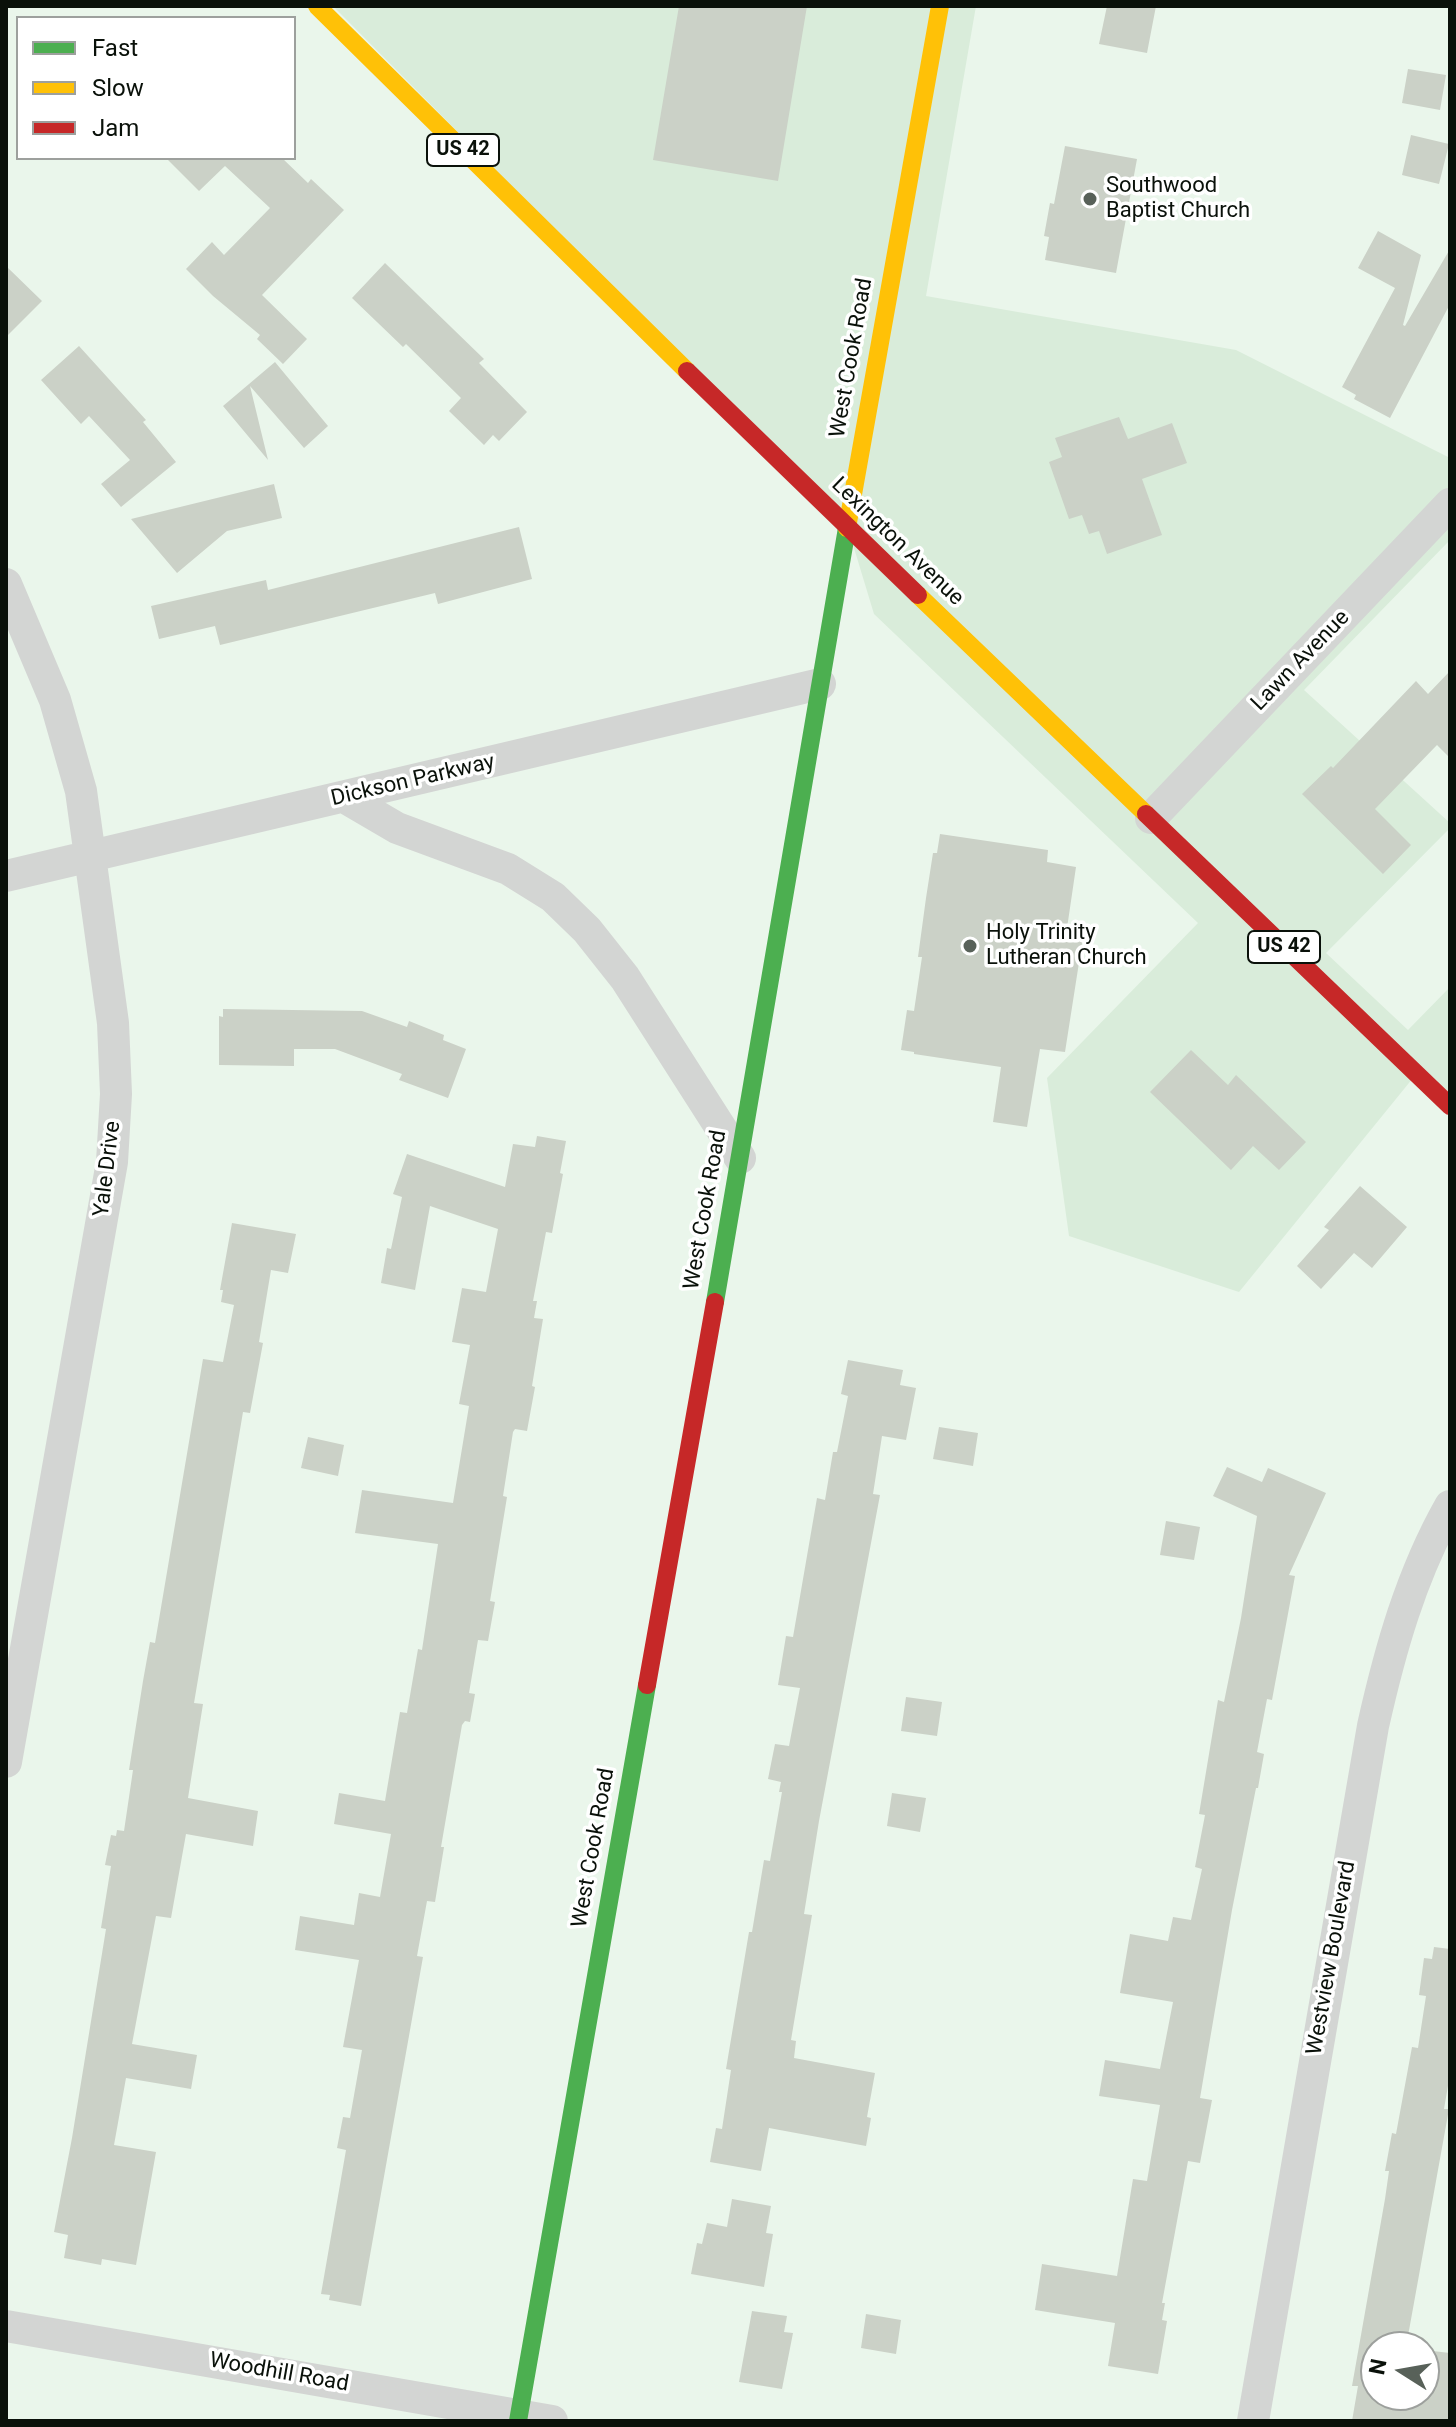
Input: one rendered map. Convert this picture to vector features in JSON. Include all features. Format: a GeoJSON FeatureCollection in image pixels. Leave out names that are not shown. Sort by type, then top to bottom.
{"type":"FeatureCollection","features":[{"type":"Feature","properties":{"kind":"main road","name":"Lexington Avenue"},"geometry":{"type":"LineString","coordinates":[[317,6],[780,463],[1450,1106]]}},
{"type":"Feature","properties":{"kind":"main road","name":"West Cook Road"},"geometry":{"type":"LineString","coordinates":[[519,2418],[940,6]]}},
{"type":"Feature","properties":{"kind":"street","name":"Lawn Avenue"},"geometry":{"type":"LineString","coordinates":[[1151,818],[1450,504]]}},
{"type":"Feature","properties":{"kind":"street","name":"Yale Drive"},"geometry":{"type":"LineString","coordinates":[[6,584],[55,700],[81,791],[113,1023],[116,1094],[112,1162],[6,1762]]}},
{"type":"Feature","properties":{"kind":"street","name":"Dickson Parkway"},"geometry":{"type":"LineString","coordinates":[[6,876],[820,684]]}},
{"type":"Feature","properties":{"kind":"street"},"geometry":{"type":"LineString","coordinates":[[344,797],[397,828],[508,869],[553,897],[587,930],[625,978],[740,1158]]}},
{"type":"Feature","properties":{"kind":"street","name":"Westview Boulevard"},"geometry":{"type":"LineString","coordinates":[[1253,2421],[1361,1784],[1376,1712],[1402,1615],[1422,1562],[1450,1506]]}},
{"type":"Feature","properties":{"kind":"street","name":"Woodhill Road"},"geometry":{"type":"LineString","coordinates":[[6,2326],[519,2418],[552,2421]]}},
{"type":"Feature","properties":{"kind":"shaded area"},"geometry":{"type":"Polygon","coordinates":[[[333,6],[976,6],[926,296],[1236,350],[1450,458],[1450,540],[1304,690],[1450,823],[1450,828],[1326,953],[1408,1030],[1450,987],[1450,1112],[1413,1078],[1239,1292],[1069,1236],[1047,1078],[1198,923],[874,614],[847,525],[333,6]]]}},
{"type":"Feature","properties":{"kind":"building"},"geometry":{"type":"Polygon","coordinates":[[[679,6],[807,6],[778,181],[653,160],[679,6]]]}},
{"type":"Feature","properties":{"kind":"building"},"geometry":{"type":"Polygon","coordinates":[[[1107,6],[1156,6],[1147,53],[1099,44],[1107,6]]]}},
{"type":"Feature","properties":{"kind":"building"},"geometry":{"type":"Polygon","coordinates":[[[1408,69],[1446,75],[1440,110],[1402,103],[1408,69]]]}},
{"type":"Feature","properties":{"kind":"building"},"geometry":{"type":"Polygon","coordinates":[[[1411,135],[1449,144],[1439,184],[1402,175],[1411,135]]]}},
{"type":"Feature","properties":{"kind":"building"},"geometry":{"type":"Polygon","coordinates":[[[1065,146],[1137,159],[1116,273],[1045,260],[1049,237],[1044,236],[1050,203],[1054,204],[1065,146]]]}},
{"type":"Feature","properties":{"kind":"building"},"geometry":{"type":"Polygon","coordinates":[[[168,160],[284,160],[308,183],[311,179],[344,210],[262,295],[307,339],[283,364],[257,339],[260,335],[186,269],[212,242],[224,255],[270,208],[225,166],[199,191],[168,160]]]}},
{"type":"Feature","properties":{"kind":"building"},"geometry":{"type":"Polygon","coordinates":[[[1378,231],[1421,255],[1405,326],[1450,249],[1450,304],[1390,418],[1354,399],[1356,395],[1342,387],[1395,288],[1358,268],[1378,231]]]}},
{"type":"Feature","properties":{"kind":"building"},"geometry":{"type":"Polygon","coordinates":[[[385,263],[484,359],[479,363],[527,412],[499,441],[493,435],[484,445],[449,411],[461,398],[406,344],[403,347],[352,298],[385,263]]]}},
{"type":"Feature","properties":{"kind":"building"},"geometry":{"type":"Polygon","coordinates":[[[6,266],[42,301],[6,337],[6,266]]]}},
{"type":"Feature","properties":{"kind":"building"},"geometry":{"type":"Polygon","coordinates":[[[79,346],[146,420],[143,422],[176,462],[121,507],[101,484],[130,460],[89,416],[81,424],[41,380],[79,346]]]}},
{"type":"Feature","properties":{"kind":"building"},"geometry":{"type":"Polygon","coordinates":[[[275,362],[328,426],[304,448],[250,386],[268,460],[223,406],[275,362]]]}},
{"type":"Feature","properties":{"kind":"building"},"geometry":{"type":"Polygon","coordinates":[[[1119,417],[1128,439],[1172,423],[1187,463],[1142,479],[1162,535],[1107,554],[1099,531],[1089,534],[1082,515],[1069,519],[1049,462],[1062,457],[1055,438],[1119,417]]]}},
{"type":"Feature","properties":{"kind":"building"},"geometry":{"type":"Polygon","coordinates":[[[274,484],[282,518],[227,531],[177,573],[131,519],[274,484]]]}},
{"type":"Feature","properties":{"kind":"building"},"geometry":{"type":"Polygon","coordinates":[[[519,527],[532,579],[438,604],[435,593],[220,645],[215,626],[159,639],[151,606],[266,580],[268,590],[519,527]]]}},
{"type":"Feature","properties":{"kind":"building"},"geometry":{"type":"Polygon","coordinates":[[[1450,671],[1450,758],[1437,745],[1375,809],[1411,845],[1383,874],[1302,794],[1331,766],[1333,768],[1416,681],[1428,694],[1450,671]]]}},
{"type":"Feature","properties":{"kind":"building"},"geometry":{"type":"Polygon","coordinates":[[[940,834],[1048,850],[1047,862],[1076,867],[1066,935],[1083,937],[1065,1052],[1040,1049],[1027,1127],[993,1122],[1001,1067],[901,1050],[907,1010],[914,1011],[926,898],[933,853],[937,853],[940,834]]]}},
{"type":"Feature","properties":{"kind":"building"},"geometry":{"type":"Polygon","coordinates":[[[223,1009],[362,1011],[407,1027],[409,1021],[444,1035],[443,1040],[466,1049],[448,1098],[399,1080],[402,1074],[335,1049],[294,1049],[294,1066],[219,1065],[219,1016],[223,1017],[223,1009]]]}},
{"type":"Feature","properties":{"kind":"building"},"geometry":{"type":"Polygon","coordinates":[[[1191,1050],[1228,1085],[1236,1075],[1306,1142],[1279,1170],[1253,1146],[1231,1170],[1150,1092],[1191,1050]]]}},
{"type":"Feature","properties":{"kind":"building"},"geometry":{"type":"Polygon","coordinates":[[[537,1136],[566,1141],[552,1233],[546,1232],[533,1301],[537,1301],[534,1318],[543,1319],[532,1386],[535,1387],[527,1431],[515,1429],[513,1432],[503,1496],[507,1497],[490,1601],[495,1602],[488,1641],[478,1640],[469,1693],[475,1694],[470,1722],[465,1721],[462,1725],[435,1902],[427,1901],[417,1956],[423,1957],[361,2306],[329,2300],[330,2295],[321,2294],[346,2150],[337,2148],[343,2117],[350,2118],[362,2050],[343,2047],[359,1960],[295,1950],[300,1916],[354,1925],[359,1893],[380,1897],[391,1834],[334,1824],[339,1793],[385,1801],[400,1712],[407,1713],[418,1649],[422,1650],[438,1544],[355,1533],[362,1490],[453,1503],[469,1406],[459,1404],[470,1345],[452,1342],[462,1288],[486,1292],[498,1229],[430,1206],[415,1290],[381,1283],[387,1248],[391,1249],[402,1197],[393,1194],[407,1154],[505,1187],[513,1144],[535,1147],[537,1136]]]}},
{"type":"Feature","properties":{"kind":"building"},"geometry":{"type":"Polygon","coordinates":[[[1360,1186],[1407,1227],[1372,1268],[1354,1253],[1321,1289],[1297,1266],[1329,1230],[1324,1227],[1360,1186]]]}},
{"type":"Feature","properties":{"kind":"building"},"geometry":{"type":"Polygon","coordinates":[[[232,1223],[296,1234],[288,1273],[271,1270],[259,1342],[263,1343],[250,1413],[243,1412],[194,1703],[203,1704],[188,1798],[258,1811],[253,1846],[186,1834],[171,1918],[156,1916],[132,2044],[197,2055],[191,2089],[126,2078],[114,2145],[156,2152],[136,2265],[102,2259],[101,2265],[64,2258],[68,2235],[54,2232],[106,1929],[101,1928],[111,1866],[105,1865],[111,1835],[116,1836],[117,1830],[124,1831],[133,1770],[129,1770],[143,1681],[150,1642],[155,1643],[203,1359],[223,1362],[234,1305],[221,1302],[223,1290],[220,1290],[232,1223]]]}},
{"type":"Feature","properties":{"kind":"building"},"geometry":{"type":"Polygon","coordinates":[[[848,1360],[903,1370],[900,1385],[916,1388],[906,1440],[882,1436],[873,1494],[880,1495],[819,1821],[804,1914],[812,1915],[791,2040],[796,2041],[794,2058],[875,2073],[867,2117],[871,2118],[866,2146],[769,2128],[761,2171],[710,2162],[716,2128],[722,2129],[731,2070],[726,2069],[749,1932],[752,1932],[764,1860],[770,1861],[782,1792],[779,1792],[781,1782],[768,1779],[775,1744],[789,1746],[800,1688],[778,1685],[786,1636],[793,1637],[817,1498],[825,1500],[833,1452],[837,1452],[848,1396],[841,1394],[848,1360]]]}},
{"type":"Feature","properties":{"kind":"building"},"geometry":{"type":"Polygon","coordinates":[[[939,1427],[978,1433],[973,1466],[933,1459],[939,1427]]]}},
{"type":"Feature","properties":{"kind":"building"},"geometry":{"type":"Polygon","coordinates":[[[308,1437],[344,1445],[338,1476],[301,1468],[308,1437]]]}},
{"type":"Feature","properties":{"kind":"building"},"geometry":{"type":"Polygon","coordinates":[[[1227,1467],[1262,1482],[1268,1468],[1326,1493],[1289,1575],[1295,1576],[1272,1700],[1267,1699],[1257,1752],[1264,1754],[1232,1910],[1200,2098],[1212,2100],[1200,2163],[1188,2161],[1162,2303],[1165,2303],[1162,2320],[1167,2321],[1158,2374],[1108,2366],[1115,2323],[1035,2310],[1042,2264],[1117,2276],[1133,2179],[1147,2181],[1160,2105],[1099,2096],[1105,2060],[1160,2069],[1173,2002],[1120,1993],[1130,1934],[1168,1941],[1173,1917],[1191,1920],[1202,1869],[1195,1867],[1205,1815],[1199,1814],[1218,1700],[1224,1702],[1241,1618],[1257,1516],[1213,1496],[1227,1467]]]}},
{"type":"Feature","properties":{"kind":"building"},"geometry":{"type":"Polygon","coordinates":[[[1166,1521],[1200,1527],[1194,1560],[1160,1555],[1166,1521]]]}},
{"type":"Feature","properties":{"kind":"building"},"geometry":{"type":"Polygon","coordinates":[[[906,1697],[942,1702],[937,1736],[901,1731],[906,1697]]]}},
{"type":"Feature","properties":{"kind":"building"},"geometry":{"type":"Polygon","coordinates":[[[892,1793],[926,1798],[920,1832],[887,1826],[892,1793]]]}},
{"type":"Feature","properties":{"kind":"building"},"geometry":{"type":"Polygon","coordinates":[[[1434,1947],[1450,1949],[1450,2074],[1444,2109],[1449,2109],[1409,2331],[1362,2331],[1385,2199],[1389,2171],[1385,2171],[1392,2133],[1396,2134],[1412,2047],[1418,2048],[1426,1996],[1419,1995],[1424,1958],[1432,1959],[1434,1947]]]}},
{"type":"Feature","properties":{"kind":"building"},"geometry":{"type":"Polygon","coordinates":[[[732,2199],[771,2206],[766,2233],[773,2234],[764,2287],[691,2274],[697,2243],[702,2244],[707,2223],[727,2227],[732,2199]]]}},
{"type":"Feature","properties":{"kind":"building"},"geometry":{"type":"Polygon","coordinates":[[[752,2311],[787,2316],[784,2332],[793,2333],[782,2389],[739,2382],[752,2311]]]}},
{"type":"Feature","properties":{"kind":"building"},"geometry":{"type":"Polygon","coordinates":[[[866,2314],[901,2320],[896,2354],[861,2348],[866,2314]]]}},
{"type":"Feature","properties":{"kind":"building"},"geometry":{"type":"Polygon","coordinates":[[[1360,2341],[1360,2411],[1440,2411],[1440,2352],[1450,2353],[1450,2421],[1352,2421],[1358,2386],[1352,2386],[1360,2341]]]}},
{"type":"Feature","properties":{"kind":"traffic: fast"},"geometry":{"type":"LineString","coordinates":[[715,1302],[847,528]]}},
{"type":"Feature","properties":{"kind":"traffic: fast"},"geometry":{"type":"LineString","coordinates":[[518,2421],[647,1685]]}},
{"type":"Feature","properties":{"kind":"traffic: slow"},"geometry":{"type":"LineString","coordinates":[[317,6],[687,371]]}},
{"type":"Feature","properties":{"kind":"traffic: slow"},"geometry":{"type":"LineString","coordinates":[[847,528],[940,6]]}},
{"type":"Feature","properties":{"kind":"traffic: slow"},"geometry":{"type":"LineString","coordinates":[[918,595],[1146,814]]}},
{"type":"Feature","properties":{"kind":"traffic: jam"},"geometry":{"type":"LineString","coordinates":[[687,371],[918,595]]}},
{"type":"Feature","properties":{"kind":"traffic: jam"},"geometry":{"type":"LineString","coordinates":[[1146,814],[1450,1106]]}},
{"type":"Feature","properties":{"kind":"traffic: jam"},"geometry":{"type":"LineString","coordinates":[[647,1685],[715,1302]]}},
{"type":"Feature","properties":{"kind":"place","name":"Southwood Baptist Church"},"geometry":{"type":"Point","coordinates":[1090,199]}},
{"type":"Feature","properties":{"kind":"place","name":"Holy Trinity Lutheran Church"},"geometry":{"type":"Point","coordinates":[970,946]}}]}
